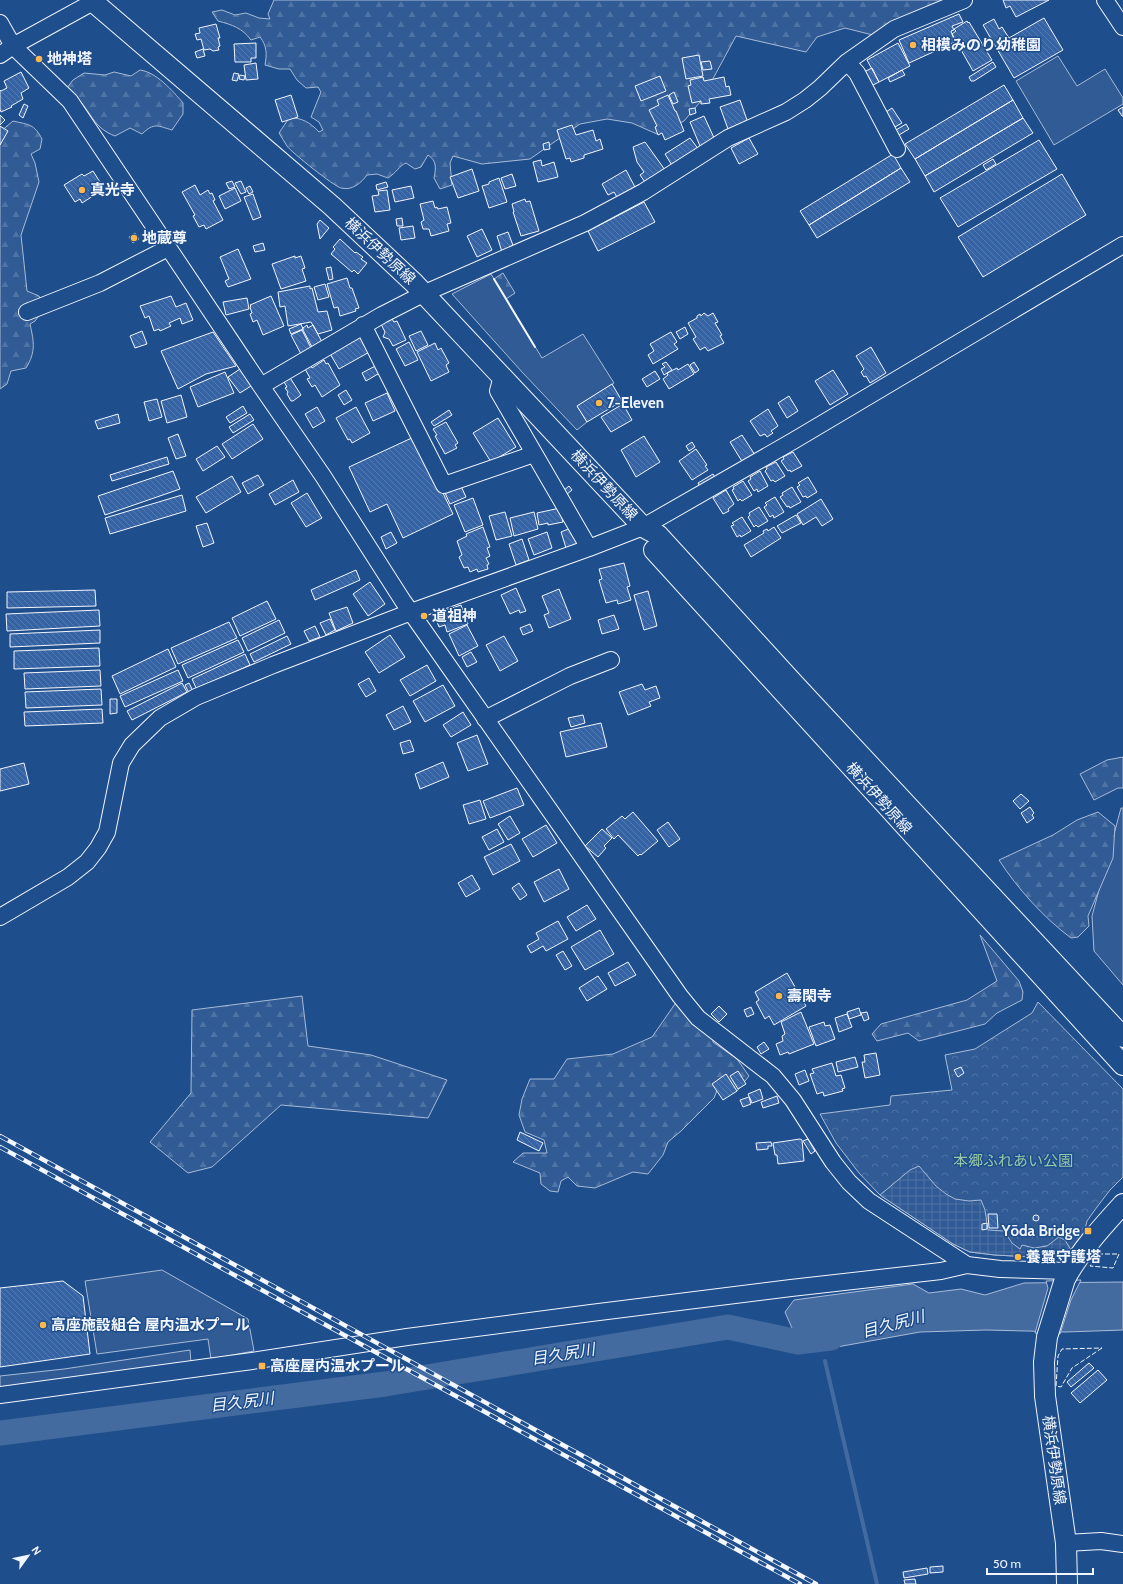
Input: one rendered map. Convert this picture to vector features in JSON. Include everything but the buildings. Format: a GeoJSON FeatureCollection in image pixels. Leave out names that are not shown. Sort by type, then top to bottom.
{"type":"FeatureCollection","features":[{"type":"Feature","properties":{"kind":"main road","name":"横浜伊勢原線"},"geometry":{"type":"LineString","coordinates":[[92,1],[332,206],[425,294],[643,527],[658,535],[811,702],[1123,1037]]}},
{"type":"Feature","properties":{"kind":"main road","name":"横浜伊勢原線"},"geometry":{"type":"LineString","coordinates":[[643,527],[648,544],[653,550],[1123,1065]]}},
{"type":"Feature","properties":{"kind":"main road"},"geometry":{"type":"LineString","coordinates":[[1068,1272],[1086,1248],[1120,1213]]}},
{"type":"Feature","properties":{"kind":"main road","name":"横浜伊勢原線"},"geometry":{"type":"LineString","coordinates":[[1067,1584],[1066,1543],[1045,1396],[1044,1362],[1047,1337],[1064,1279],[1068,1272]]}},
{"type":"Feature","properties":{"kind":"street"},"geometry":{"type":"LineString","coordinates":[[261,386],[363,325],[425,294],[585,223],[643,192],[728,138],[786,112],[805,100],[847,62],[894,29],[964,0]]}},
{"type":"Feature","properties":{"kind":"street"},"geometry":{"type":"LineString","coordinates":[[1105,0],[1123,27]]}},
{"type":"Feature","properties":{"kind":"street"},"geometry":{"type":"LineString","coordinates":[[0,55],[92,1]]}},
{"type":"Feature","properties":{"kind":"street"},"geometry":{"type":"LineString","coordinates":[[0,23],[13,46],[70,101],[323,476],[411,612],[675,989],[698,1018],[773,1076],[793,1100],[833,1162],[869,1201],[967,1265]]}},
{"type":"Feature","properties":{"kind":"street"},"geometry":{"type":"LineString","coordinates":[[847,62],[856,73],[897,149]]}},
{"type":"Feature","properties":{"kind":"street"},"geometry":{"type":"LineString","coordinates":[[0,917],[68,877],[87,862],[98,848],[107,832],[121,763],[132,745],[160,718],[196,697],[273,665],[411,612],[643,527],[793,441],[1123,245]]}},
{"type":"Feature","properties":{"kind":"street"},"geometry":{"type":"LineString","coordinates":[[27,312],[100,283],[168,248]]}},
{"type":"Feature","properties":{"kind":"street"},"geometry":{"type":"LineString","coordinates":[[363,325],[444,485],[534,454]]}},
{"type":"Feature","properties":{"kind":"street"},"geometry":{"type":"LineString","coordinates":[[502,376],[498,392],[589,548]]}},
{"type":"Feature","properties":{"kind":"street"},"geometry":{"type":"LineString","coordinates":[[485,719],[570,676],[611,660]]}},
{"type":"Feature","properties":{"kind":"street"},"geometry":{"type":"LineString","coordinates":[[0,1395],[252,1361],[407,1338],[791,1288],[941,1271],[967,1265],[1000,1269],[1068,1272]]}},
{"type":"Feature","properties":{"kind":"street"},"geometry":{"type":"LineString","coordinates":[[1066,1543],[1101,1541],[1123,1544]]}},
{"type":"Feature","properties":{"kind":"shaded area"},"geometry":{"type":"Polygon","coordinates":[[[1058,56],[1077,86],[1105,69],[1123,98],[1123,104],[1054,145],[1016,81],[1058,56]]]}},
{"type":"Feature","properties":{"kind":"shaded area"},"geometry":{"type":"Polygon","coordinates":[[[491,274],[542,358],[583,334],[614,383],[577,406],[587,422],[577,430],[522,372],[452,294],[491,274]]]}},
{"type":"Feature","properties":{"kind":"shaded area"},"geometry":{"type":"Polygon","coordinates":[[[1121,808],[1123,808],[1123,985],[1094,951],[1092,916],[1121,808]]]}},
{"type":"Feature","properties":{"kind":"shaded area"},"geometry":{"type":"Polygon","coordinates":[[[919,1166],[936,1186],[955,1199],[969,1201],[981,1200],[985,1210],[988,1230],[1004,1231],[1012,1243],[1020,1249],[1022,1245],[1034,1248],[1047,1246],[1059,1237],[1065,1240],[1071,1250],[1062,1256],[1051,1258],[970,1252],[953,1244],[880,1195],[910,1170],[919,1166]]]}},
{"type":"Feature","properties":{"kind":"shaded area"},"geometry":{"type":"Polygon","coordinates":[[[162,1270],[248,1319],[254,1351],[211,1359],[208,1339],[97,1354],[85,1281],[162,1270]]]}},
{"type":"Feature","properties":{"kind":"shaded area"},"geometry":{"type":"Polygon","coordinates":[[[190,1350],[191,1364],[0,1388],[0,1376],[64,1369],[190,1350]]]}},
{"type":"Feature","properties":{"kind":"green space"},"geometry":{"type":"Polygon","coordinates":[[[274,0],[957,0],[877,36],[845,28],[817,37],[806,52],[736,36],[701,101],[684,121],[657,134],[632,123],[607,119],[580,124],[530,159],[482,164],[453,156],[450,163],[452,185],[440,189],[434,178],[434,162],[428,155],[421,167],[415,169],[406,163],[388,178],[377,174],[367,175],[356,186],[345,189],[337,186],[322,176],[296,155],[287,146],[279,133],[289,118],[298,118],[306,121],[319,132],[323,130],[319,122],[311,117],[321,92],[318,87],[306,88],[297,80],[290,69],[279,69],[265,65],[266,50],[260,37],[251,40],[237,28],[218,21],[212,12],[222,10],[235,15],[246,13],[259,18],[270,19],[268,14],[274,0]]]}},
{"type":"Feature","properties":{"kind":"green space"},"geometry":{"type":"Polygon","coordinates":[[[140,70],[152,74],[158,78],[183,103],[183,114],[172,130],[160,126],[153,126],[142,134],[130,128],[115,136],[102,129],[79,100],[66,89],[73,80],[84,73],[105,75],[114,72],[131,76],[140,70]]]}},
{"type":"Feature","properties":{"kind":"green space"},"geometry":{"type":"Polygon","coordinates":[[[13,121],[31,126],[36,130],[42,139],[40,149],[31,154],[35,163],[39,182],[21,235],[27,291],[39,296],[44,309],[35,321],[30,324],[33,352],[26,368],[11,371],[7,384],[0,389],[0,132],[13,121]]]}},
{"type":"Feature","properties":{"kind":"green space"},"geometry":{"type":"Polygon","coordinates":[[[503,273],[515,293],[506,299],[494,279],[503,273]]]}},
{"type":"Feature","properties":{"kind":"green space"},"geometry":{"type":"Polygon","coordinates":[[[1123,757],[1123,788],[1118,788],[1094,800],[1080,774],[1107,760],[1123,757]]]}},
{"type":"Feature","properties":{"kind":"green space"},"geometry":{"type":"Polygon","coordinates":[[[1098,812],[1115,826],[1113,858],[1088,916],[1089,926],[1078,937],[1071,938],[1032,902],[999,860],[1053,835],[1077,820],[1098,812]]]}},
{"type":"Feature","properties":{"kind":"green space"},"geometry":{"type":"Polygon","coordinates":[[[980,935],[1019,981],[1023,992],[1022,1000],[997,1013],[985,1024],[919,1041],[908,1033],[877,1041],[872,1034],[881,1024],[967,1000],[997,981],[980,935]]]}},
{"type":"Feature","properties":{"kind":"green space"},"geometry":{"type":"Polygon","coordinates":[[[302,996],[308,1046],[371,1055],[447,1080],[428,1118],[281,1105],[212,1167],[188,1173],[150,1142],[191,1093],[192,1010],[302,996]]]}},
{"type":"Feature","properties":{"kind":"green space","name":"本郷ふれあい公園"},"geometry":{"type":"Polygon","coordinates":[[[1038,1002],[1123,1089],[1123,1177],[1110,1190],[1087,1221],[1084,1233],[1071,1250],[1062,1256],[1051,1258],[970,1252],[953,1244],[880,1195],[859,1173],[836,1143],[820,1114],[890,1105],[891,1096],[952,1090],[945,1055],[975,1049],[1032,1013],[1038,1002]]]}},
{"type":"Feature","properties":{"kind":"green space"},"geometry":{"type":"Polygon","coordinates":[[[675,1004],[688,1005],[713,1028],[713,1042],[737,1059],[749,1076],[737,1091],[718,1088],[714,1098],[668,1142],[663,1155],[648,1174],[633,1172],[595,1188],[577,1186],[568,1177],[561,1181],[558,1192],[550,1191],[541,1184],[540,1173],[513,1162],[523,1153],[547,1153],[544,1140],[525,1132],[519,1115],[522,1099],[530,1079],[554,1079],[567,1059],[613,1054],[652,1037],[675,1004]]]}},
{"type":"Feature","properties":{"kind":"water"},"geometry":{"type":"Polygon","coordinates":[[[1123,1282],[1123,1330],[1066,1332],[986,1330],[920,1332],[809,1352],[798,1342],[785,1312],[794,1300],[913,1284],[929,1293],[961,1289],[985,1295],[1024,1283],[1123,1282]]]}},
{"type":"Feature","properties":{"kind":"pier"},"geometry":{"type":"Polygon","coordinates":[[[1081,1280],[1071,1300],[1060,1334],[1035,1333],[1048,1288],[1046,1281],[1081,1280]]]}},
{"type":"Feature","properties":{"kind":"waterway","name":"目久尻川"},"geometry":{"type":"LineString","coordinates":[[0,1433],[385,1384],[728,1327],[798,1342],[831,1338]]}},
{"type":"Feature","properties":{"kind":"waterway"},"geometry":{"type":"LineString","coordinates":[[825,1361],[877,1584]]}},
{"type":"Feature","properties":{"kind":"railway"},"geometry":{"type":"LineString","coordinates":[[0,1136],[816,1584]]}},
{"type":"Feature","properties":{"kind":"railway"},"geometry":{"type":"LineString","coordinates":[[0,1147],[800,1584]]}},
{"type":"Feature","properties":{"kind":"fence"},"geometry":{"type":"LineString","coordinates":[[1098,1254],[1119,1254],[1113,1268],[1090,1266],[1098,1254]]}},
{"type":"Feature","properties":{"kind":"fence"},"geometry":{"type":"LineString","coordinates":[[1102,1348],[1072,1368],[1061,1387],[1056,1386],[1058,1356],[1062,1349],[1102,1348]]}},
{"type":"Feature","properties":{"kind":"wall"},"geometry":{"type":"LineString","coordinates":[[494,279],[535,347]]}},
{"type":"Feature","properties":{"kind":"place","name":"相模みのり幼稚園"},"geometry":{"type":"Point","coordinates":[913,45]}},
{"type":"Feature","properties":{"kind":"place","name":"地神塔"},"geometry":{"type":"Point","coordinates":[39,59]}},
{"type":"Feature","properties":{"kind":"place","name":"真光寺"},"geometry":{"type":"Point","coordinates":[82,190]}},
{"type":"Feature","properties":{"kind":"place","name":"地蔵尊"},"geometry":{"type":"Point","coordinates":[134,238]}},
{"type":"Feature","properties":{"kind":"place","name":"7-Eleven"},"geometry":{"type":"Point","coordinates":[599,403]}},
{"type":"Feature","properties":{"kind":"place","name":"道祖神"},"geometry":{"type":"Point","coordinates":[424,616]}},
{"type":"Feature","properties":{"kind":"place","name":"壽閑寺"},"geometry":{"type":"Point","coordinates":[779,996]}},
{"type":"Feature","properties":{"kind":"place","name":"Yōda Bridge"},"geometry":{"type":"Point","coordinates":[1088,1231]}},
{"type":"Feature","properties":{"kind":"place","name":"養蠶守護塔"},"geometry":{"type":"Point","coordinates":[1018,1257]}},
{"type":"Feature","properties":{"kind":"place","name":"高座施設組合 屋内温水プール"},"geometry":{"type":"Point","coordinates":[43,1325]}},
{"type":"Feature","properties":{"kind":"place","name":"高座屋内温水プール"},"geometry":{"type":"Point","coordinates":[262,1366]}}]}
